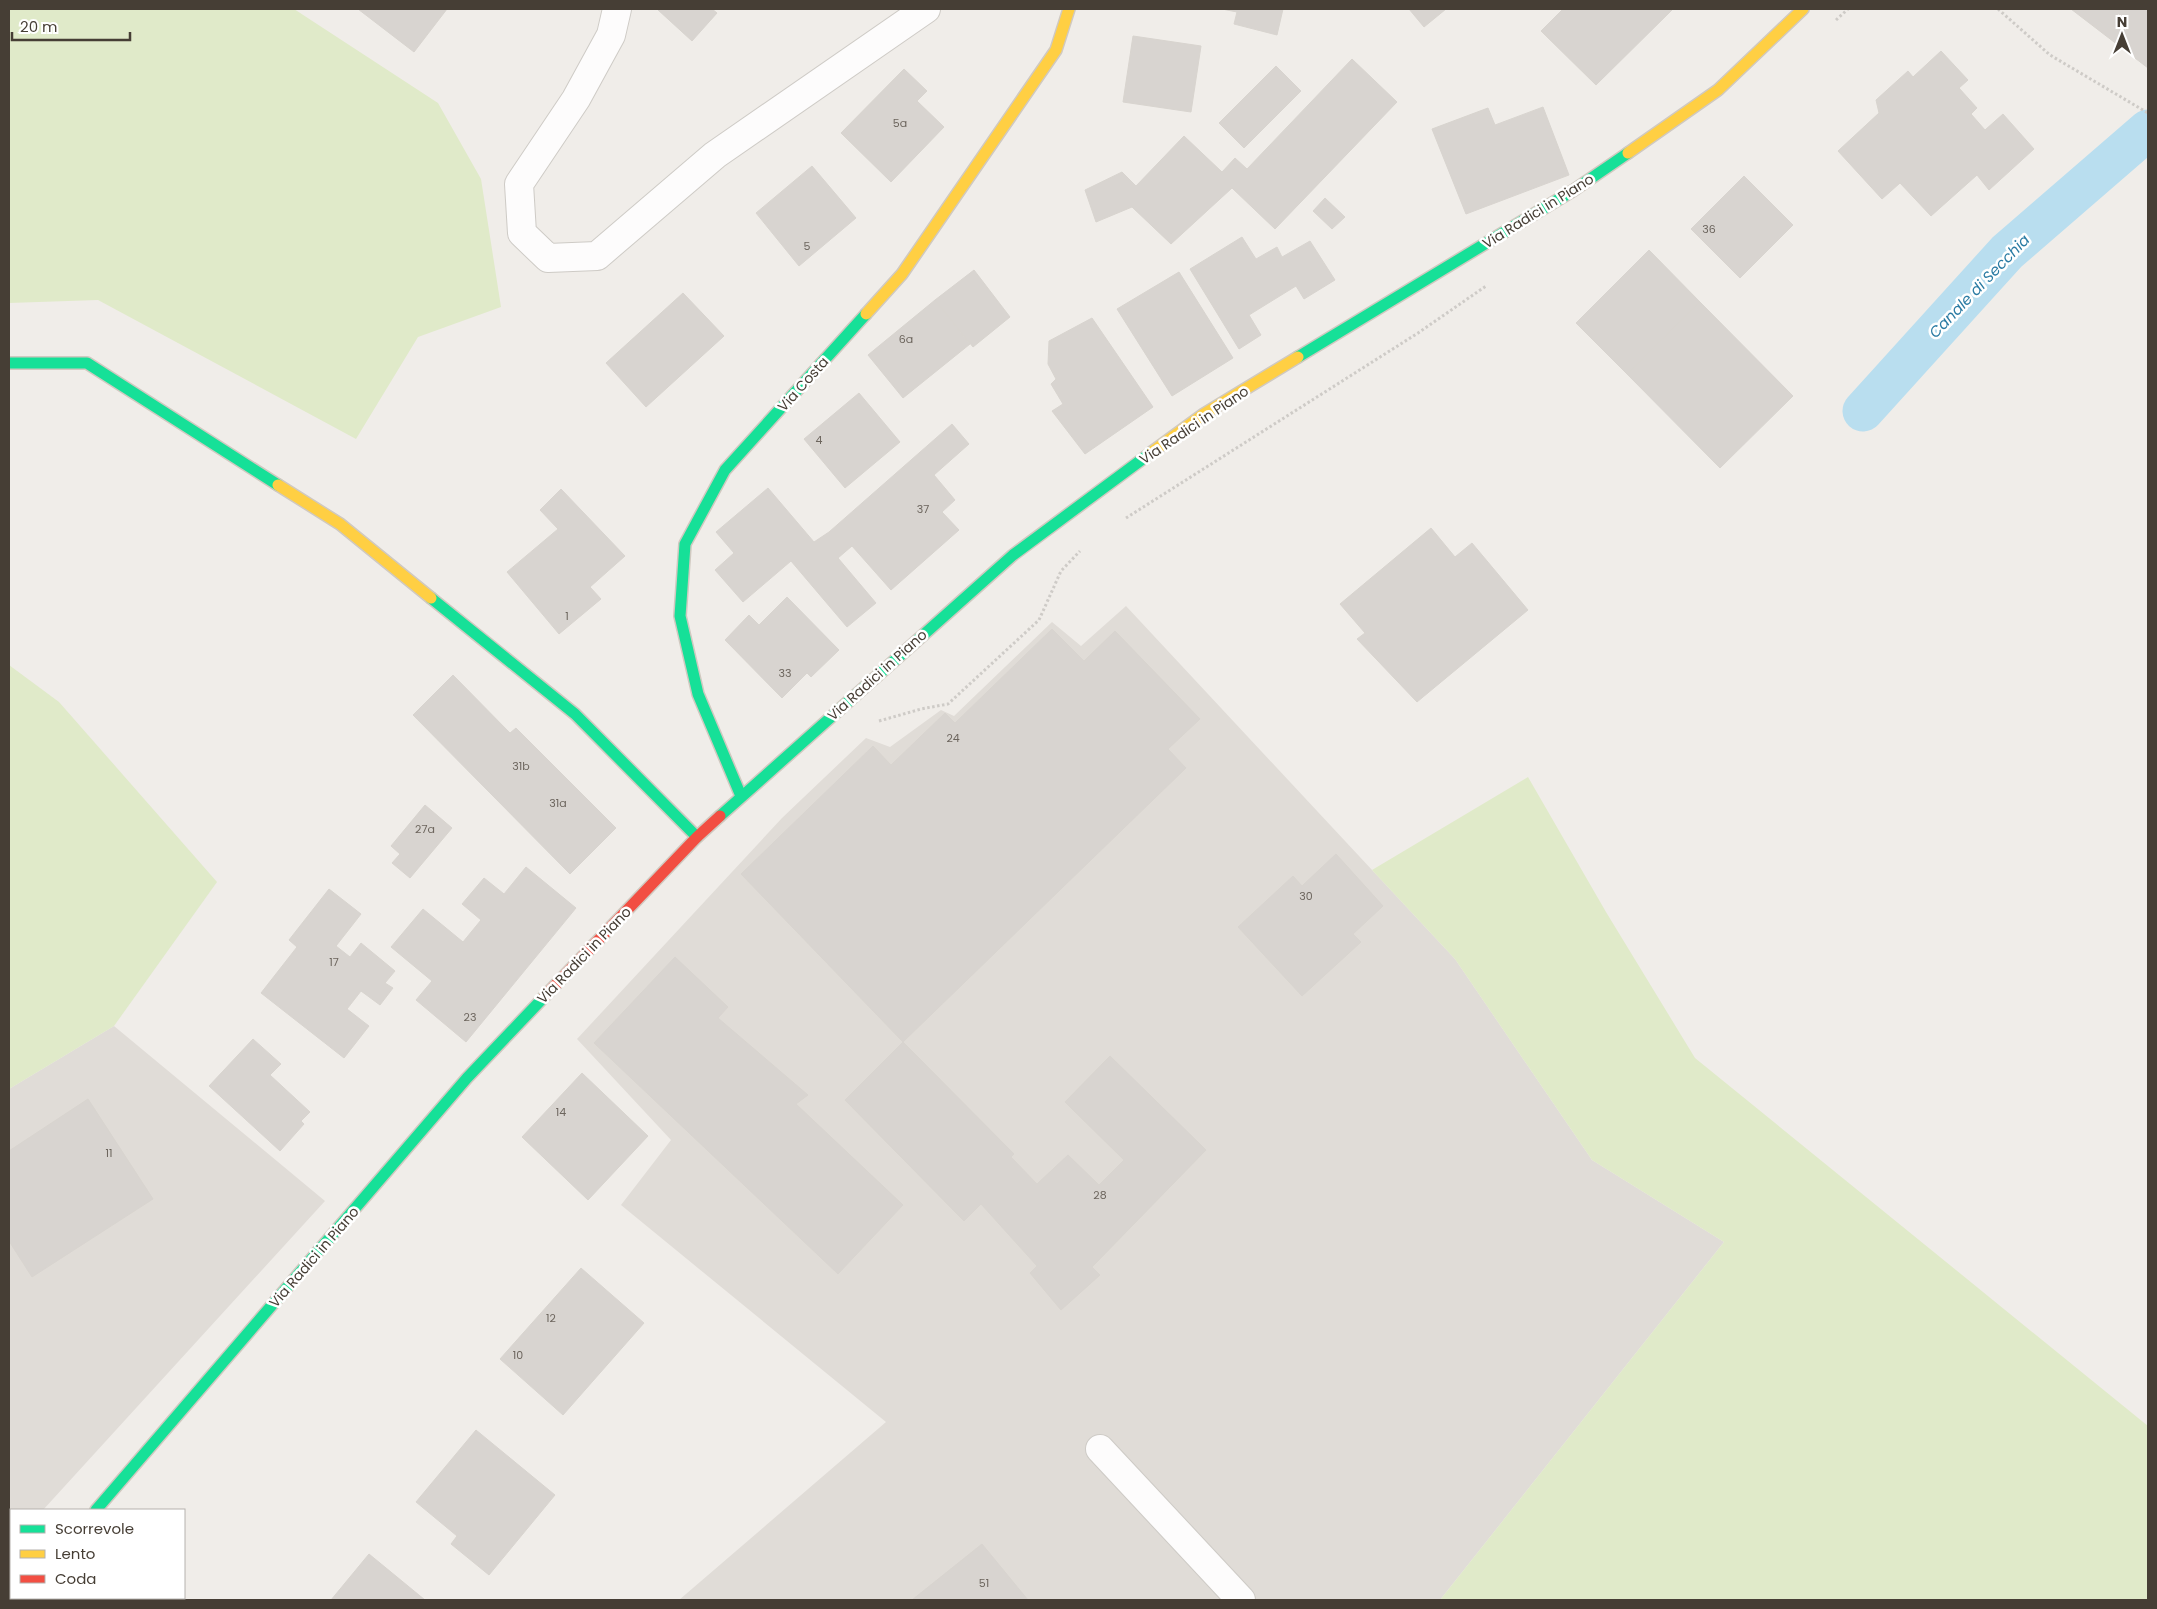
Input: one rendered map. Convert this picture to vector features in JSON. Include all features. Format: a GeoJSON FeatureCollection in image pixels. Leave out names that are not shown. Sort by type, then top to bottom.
{"type":"FeatureCollection","features":[{"type":"Feature","properties":{"kind":"street"},"geometry":{"type":"LineString","coordinates":[[618,9],[612,35],[576,99],[519,184],[522,233],[548,258],[597,256],[715,155],[926,9]]}},
{"type":"Feature","properties":{"kind":"street","name":"Via Costa"},"geometry":{"type":"LineString","coordinates":[[741,796],[698,694],[680,616],[685,544],[725,470],[902,274],[1056,50],[1069,9]]}},
{"type":"Feature","properties":{"kind":"street","name":"Via Radici in Piano"},"geometry":{"type":"LineString","coordinates":[[97,1509],[467,1078],[697,837],[1013,554],[1204,414],[1565,195],[1598,173],[1718,90],[1803,9]]}},
{"type":"Feature","properties":{"kind":"street"},"geometry":{"type":"LineString","coordinates":[[9,363],[87,363],[340,524],[575,714],[697,837]]}},
{"type":"Feature","properties":{"kind":"street"},"geometry":{"type":"LineString","coordinates":[[1100,1449],[1240,1600]]}},
{"type":"Feature","properties":{"kind":"path"},"geometry":{"type":"LineString","coordinates":[[1834,22],[1848,9]]}},
{"type":"Feature","properties":{"kind":"path"},"geometry":{"type":"LineString","coordinates":[[1998,9],[2050,56],[2148,113]]}},
{"type":"Feature","properties":{"kind":"path"},"geometry":{"type":"LineString","coordinates":[[1123,520],[1418,333],[1493,282]]}},
{"type":"Feature","properties":{"kind":"path"},"geometry":{"type":"LineString","coordinates":[[871,725],[878,721],[921,709],[948,704],[1039,620],[1061,572],[1084,547]]}},
{"type":"Feature","properties":{"kind":"shaded area"},"geometry":{"type":"Polygon","coordinates":[[[1126,606],[1455,959],[1592,1160],[1724,1242],[1440,1600],[679,1600],[886,1422],[621,1205],[671,1140],[577,1039],[782,818],[866,738],[890,747],[941,710],[954,716],[1052,622],[1081,646],[1126,606]]]}},
{"type":"Feature","properties":{"kind":"shaded area"},"geometry":{"type":"Polygon","coordinates":[[[114,1026],[325,1201],[44,1509],[10,1509],[9,1548],[9,1089],[114,1026]]]}},
{"type":"Feature","properties":{"kind":"green space"},"geometry":{"type":"Polygon","coordinates":[[[9,9],[294,9],[438,103],[481,179],[501,307],[418,337],[356,439],[98,300],[9,303],[9,9]]]}},
{"type":"Feature","properties":{"kind":"green space"},"geometry":{"type":"Polygon","coordinates":[[[9,665],[59,702],[217,882],[114,1026],[9,1089],[9,665]]]}},
{"type":"Feature","properties":{"kind":"green space"},"geometry":{"type":"Polygon","coordinates":[[[1528,777],[1606,912],[1695,1058],[2148,1426],[2148,1600],[1440,1600],[1724,1242],[1592,1160],[1455,959],[1372,870],[1528,777]]]}},
{"type":"Feature","properties":{"kind":"building"},"geometry":{"type":"Polygon","coordinates":[[[358,9],[447,9],[414,52],[358,9]]]}},
{"type":"Feature","properties":{"kind":"building"},"geometry":{"type":"Polygon","coordinates":[[[657,9],[712,9],[717,13],[692,41],[657,9]]]}},
{"type":"Feature","properties":{"kind":"building"},"geometry":{"type":"Polygon","coordinates":[[[1222,9],[1283,9],[1277,35],[1234,24],[1237,12],[1222,9]]]}},
{"type":"Feature","properties":{"kind":"building"},"geometry":{"type":"Polygon","coordinates":[[[1409,9],[1446,9],[1424,27],[1409,9]]]}},
{"type":"Feature","properties":{"kind":"building"},"geometry":{"type":"Polygon","coordinates":[[[1563,9],[1673,9],[1596,85],[1541,31],[1563,9]]]}},
{"type":"Feature","properties":{"kind":"building"},"geometry":{"type":"Polygon","coordinates":[[[2071,9],[2148,9],[2148,68],[2071,9]]]}},
{"type":"Feature","properties":{"kind":"building"},"geometry":{"type":"Polygon","coordinates":[[[1133,36],[1201,46],[1191,112],[1123,102],[1133,36]]]}},
{"type":"Feature","properties":{"kind":"building"},"geometry":{"type":"Polygon","coordinates":[[[1941,51],[1968,80],[1959,88],[1977,108],[1971,114],[1985,130],[2003,114],[2034,149],[1989,190],[1977,175],[1931,216],[1900,183],[1882,199],[1838,151],[1879,113],[1876,100],[1908,71],[1913,77],[1941,51]]]}},
{"type":"Feature","properties":{"kind":"building"},"geometry":{"type":"Polygon","coordinates":[[[1352,59],[1397,102],[1275,229],[1232,188],[1171,244],[1132,207],[1096,222],[1085,190],[1122,172],[1136,186],[1184,136],[1222,172],[1235,158],[1247,169],[1352,59]]]}},
{"type":"Feature","properties":{"kind":"building"},"geometry":{"type":"Polygon","coordinates":[[[1276,66],[1301,91],[1244,148],[1219,123],[1276,66]]]}},
{"type":"Feature","properties":{"kind":"building"},"geometry":{"type":"Polygon","coordinates":[[[904,69],[927,91],[917,101],[944,127],[891,182],[841,133],[904,69]]]}},
{"type":"Feature","properties":{"kind":"building"},"geometry":{"type":"Polygon","coordinates":[[[1543,107],[1569,175],[1466,214],[1432,129],[1488,108],[1495,125],[1543,107]]]}},
{"type":"Feature","properties":{"kind":"building"},"geometry":{"type":"Polygon","coordinates":[[[812,166],[856,218],[799,266],[756,213],[812,166]]]}},
{"type":"Feature","properties":{"kind":"building"},"geometry":{"type":"Polygon","coordinates":[[[1744,176],[1793,225],[1740,278],[1691,229],[1744,176]]]}},
{"type":"Feature","properties":{"kind":"building"},"geometry":{"type":"Polygon","coordinates":[[[1325,198],[1345,217],[1332,229],[1313,211],[1325,198]]]}},
{"type":"Feature","properties":{"kind":"building"},"geometry":{"type":"Polygon","coordinates":[[[1242,237],[1256,259],[1277,247],[1282,257],[1310,241],[1335,280],[1304,299],[1296,286],[1249,315],[1261,335],[1239,349],[1190,269],[1242,237]]]}},
{"type":"Feature","properties":{"kind":"building"},"geometry":{"type":"Polygon","coordinates":[[[1649,250],[1700,302],[1627,374],[1576,323],[1649,250]]]}},
{"type":"Feature","properties":{"kind":"building"},"geometry":{"type":"Polygon","coordinates":[[[974,270],[1010,317],[973,347],[935,300],[974,270]]]}},
{"type":"Feature","properties":{"kind":"building"},"geometry":{"type":"Polygon","coordinates":[[[1179,272],[1233,358],[1172,396],[1117,309],[1179,272]]]}},
{"type":"Feature","properties":{"kind":"building"},"geometry":{"type":"Polygon","coordinates":[[[683,293],[724,336],[646,407],[606,363],[683,293]]]}},
{"type":"Feature","properties":{"kind":"building"},"geometry":{"type":"Polygon","coordinates":[[[935,300],[970,344],[903,398],[868,355],[935,300]]]}},
{"type":"Feature","properties":{"kind":"building"},"geometry":{"type":"Polygon","coordinates":[[[1700,302],[1793,396],[1720,468],[1627,374],[1700,302]]]}},
{"type":"Feature","properties":{"kind":"building"},"geometry":{"type":"Polygon","coordinates":[[[1092,318],[1153,407],[1085,454],[1052,411],[1063,404],[1051,384],[1056,379],[1048,364],[1049,341],[1092,318]]]}},
{"type":"Feature","properties":{"kind":"building"},"geometry":{"type":"Polygon","coordinates":[[[859,393],[900,442],[845,488],[804,439],[859,393]]]}},
{"type":"Feature","properties":{"kind":"building"},"geometry":{"type":"Polygon","coordinates":[[[952,424],[969,444],[934,475],[955,500],[942,512],[959,530],[891,590],[852,546],[838,558],[876,603],[847,627],[791,561],[743,602],[715,570],[734,553],[716,532],[768,488],[814,542],[829,532],[952,424]]]}},
{"type":"Feature","properties":{"kind":"building"},"geometry":{"type":"Polygon","coordinates":[[[561,489],[625,556],[590,587],[601,599],[559,634],[507,572],[558,529],[540,510],[561,489]]]}},
{"type":"Feature","properties":{"kind":"building"},"geometry":{"type":"Polygon","coordinates":[[[1431,528],[1455,557],[1472,543],[1528,610],[1417,702],[1357,639],[1365,633],[1340,604],[1431,528]]]}},
{"type":"Feature","properties":{"kind":"building"},"geometry":{"type":"Polygon","coordinates":[[[787,597],[839,650],[811,677],[807,673],[782,698],[725,640],[749,615],[759,625],[787,597]]]}},
{"type":"Feature","properties":{"kind":"building"},"geometry":{"type":"Polygon","coordinates":[[[1052,629],[1084,661],[1115,631],[1200,719],[1168,749],[1186,768],[903,1042],[741,874],[873,746],[891,765],[945,713],[955,723],[1052,629]]]}},
{"type":"Feature","properties":{"kind":"building"},"geometry":{"type":"Polygon","coordinates":[[[453,675],[510,733],[516,728],[616,828],[570,874],[413,715],[453,675]]]}},
{"type":"Feature","properties":{"kind":"building"},"geometry":{"type":"Polygon","coordinates":[[[425,805],[452,828],[410,878],[392,863],[400,854],[391,846],[425,805]]]}},
{"type":"Feature","properties":{"kind":"building"},"geometry":{"type":"Polygon","coordinates":[[[1336,854],[1383,906],[1353,934],[1361,942],[1302,996],[1238,927],[1293,876],[1302,886],[1336,854]]]}},
{"type":"Feature","properties":{"kind":"building"},"geometry":{"type":"Polygon","coordinates":[[[526,867],[576,908],[466,1042],[416,1000],[432,981],[391,947],[423,909],[463,942],[481,920],[462,904],[484,878],[504,894],[526,867]]]}},
{"type":"Feature","properties":{"kind":"building"},"geometry":{"type":"Polygon","coordinates":[[[329,889],[361,914],[336,946],[350,957],[361,943],[395,971],[385,983],[393,988],[380,1005],[361,991],[347,1009],[369,1026],[344,1058],[261,993],[297,947],[289,940],[329,889]]]}},
{"type":"Feature","properties":{"kind":"building"},"geometry":{"type":"Polygon","coordinates":[[[675,957],[728,1007],[718,1018],[808,1095],[796,1104],[903,1205],[838,1274],[594,1043],[675,957]]]}},
{"type":"Feature","properties":{"kind":"building"},"geometry":{"type":"Polygon","coordinates":[[[253,1039],[281,1064],[270,1075],[310,1112],[301,1121],[304,1124],[280,1151],[209,1086],[253,1039]]]}},
{"type":"Feature","properties":{"kind":"building"},"geometry":{"type":"Polygon","coordinates":[[[903,1042],[1014,1154],[1011,1157],[1037,1184],[1068,1155],[1099,1185],[1124,1160],[1065,1102],[1110,1056],[1206,1150],[1092,1267],[1100,1275],[1061,1310],[1030,1273],[1037,1266],[981,1204],[964,1221],[845,1100],[903,1042]]]}},
{"type":"Feature","properties":{"kind":"building"},"geometry":{"type":"Polygon","coordinates":[[[582,1073],[648,1136],[588,1200],[522,1137],[582,1073]]]}},
{"type":"Feature","properties":{"kind":"building"},"geometry":{"type":"Polygon","coordinates":[[[88,1099],[153,1199],[32,1277],[9,1241],[9,1151],[88,1099]]]}},
{"type":"Feature","properties":{"kind":"building"},"geometry":{"type":"Polygon","coordinates":[[[581,1268],[644,1323],[563,1415],[500,1359],[581,1268]]]}},
{"type":"Feature","properties":{"kind":"building"},"geometry":{"type":"Polygon","coordinates":[[[476,1430],[555,1495],[489,1575],[451,1544],[457,1536],[416,1502],[476,1430]]]}},
{"type":"Feature","properties":{"kind":"building"},"geometry":{"type":"Polygon","coordinates":[[[982,1544],[1028,1600],[912,1600],[982,1544]]]}},
{"type":"Feature","properties":{"kind":"building"},"geometry":{"type":"Polygon","coordinates":[[[369,1554],[425,1600],[331,1600],[369,1554]]]}},
{"type":"Feature","properties":{"kind":"waterway","name":"Canale di Secchia"},"geometry":{"type":"LineString","coordinates":[[1863,411],[2007,252],[2148,130]]}},
{"type":"Feature","properties":{"kind":"traffic: fast"},"geometry":{"type":"LineString","coordinates":[[1298,357],[1574,190],[1628,153]]}},
{"type":"Feature","properties":{"kind":"traffic: fast"},"geometry":{"type":"LineString","coordinates":[[741,796],[698,694],[680,616],[685,544],[725,470],[866,314]]}},
{"type":"Feature","properties":{"kind":"traffic: fast"},"geometry":{"type":"LineString","coordinates":[[9,363],[87,363],[278,485]]}},
{"type":"Feature","properties":{"kind":"traffic: fast"},"geometry":{"type":"LineString","coordinates":[[720,816],[1013,555],[1152,452]]}},
{"type":"Feature","properties":{"kind":"traffic: fast"},"geometry":{"type":"LineString","coordinates":[[431,598],[575,714],[697,837]]}},
{"type":"Feature","properties":{"kind":"traffic: fast"},"geometry":{"type":"LineString","coordinates":[[97,1509],[467,1078],[544,997]]}},
{"type":"Feature","properties":{"kind":"traffic: slow"},"geometry":{"type":"LineString","coordinates":[[866,314],[902,274],[1056,50],[1069,9]]}},
{"type":"Feature","properties":{"kind":"traffic: slow"},"geometry":{"type":"LineString","coordinates":[[1628,153],[1718,90],[1803,9]]}},
{"type":"Feature","properties":{"kind":"traffic: slow"},"geometry":{"type":"LineString","coordinates":[[1152,452],[1204,414],[1298,357]]}},
{"type":"Feature","properties":{"kind":"traffic: slow"},"geometry":{"type":"LineString","coordinates":[[278,485],[340,524],[431,598]]}},
{"type":"Feature","properties":{"kind":"traffic: jam"},"geometry":{"type":"LineString","coordinates":[[544,997],[697,837],[720,816]]}}]}
